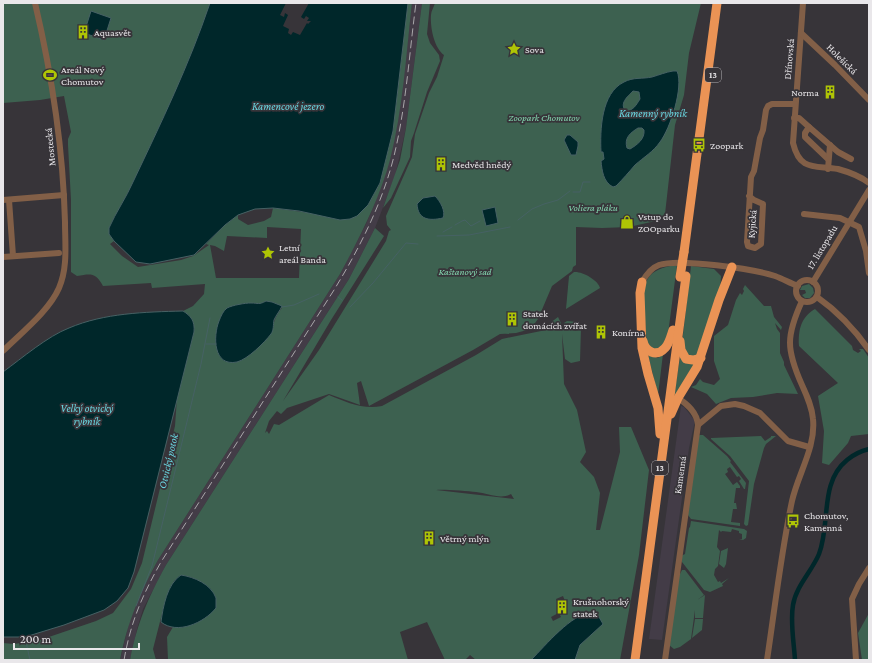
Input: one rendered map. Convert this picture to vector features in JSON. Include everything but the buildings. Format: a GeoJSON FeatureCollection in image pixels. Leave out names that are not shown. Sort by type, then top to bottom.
{"type":"FeatureCollection","features":[{"type":"Feature","properties":{"kind":"highway","name":"13"},"geometry":{"type":"LineString","coordinates":[[629,660],[680,321],[683,276],[717,3]]}},
{"type":"Feature","properties":{"kind":"highway","name":"13"},"geometry":{"type":"LineString","coordinates":[[686,252],[705,147],[704,143],[723,3]]}},
{"type":"Feature","properties":{"kind":"highway"},"geometry":{"type":"LineString","coordinates":[[662,434],[678,398],[695,371],[701,358],[719,300],[732,267]]}},
{"type":"Feature","properties":{"kind":"highway","name":"13"},"geometry":{"type":"LineString","coordinates":[[635,660],[673,330],[683,276]]}},
{"type":"Feature","properties":{"kind":"highway"},"geometry":{"type":"LineString","coordinates":[[642,282],[640,293],[644,357],[658,408],[662,434]]}},
{"type":"Feature","properties":{"kind":"highway"},"geometry":{"type":"LineString","coordinates":[[680,321],[681,350],[686,359],[693,360],[701,358]]}},
{"type":"Feature","properties":{"kind":"highway"},"geometry":{"type":"LineString","coordinates":[[642,335],[644,345],[647,350],[658,353],[666,348],[673,330]]}},
{"type":"Feature","properties":{"kind":"street","name":"Mostecká"},"geometry":{"type":"LineString","coordinates":[[3,350],[41,313],[58,290],[65,268],[64,195],[58,123],[51,78],[35,3]]}},
{"type":"Feature","properties":{"kind":"street","name":"Dřínovská"},"geometry":{"type":"LineString","coordinates":[[803,3],[794,120],[793,143],[796,154],[801,161],[811,166],[837,169],[850,173],[869,183]]}},
{"type":"Feature","properties":{"kind":"street","name":"Holešická"},"geometry":{"type":"LineString","coordinates":[[801,33],[869,100]]}},
{"type":"Feature","properties":{"kind":"street","name":"Kyjická"},"geometry":{"type":"LineString","coordinates":[[749,196],[763,204],[761,244],[755,248],[748,246],[747,242],[749,196],[751,178],[754,171],[766,110],[768,106],[772,104],[795,104]]}},
{"type":"Feature","properties":{"kind":"street"},"geometry":{"type":"LineString","coordinates":[[794,120],[799,118],[830,145],[851,160]]}},
{"type":"Feature","properties":{"kind":"street"},"geometry":{"type":"LineString","coordinates":[[809,127],[805,133],[806,137],[828,159]]}},
{"type":"Feature","properties":{"kind":"street"},"geometry":{"type":"LineString","coordinates":[[828,169],[830,145]]}},
{"type":"Feature","properties":{"kind":"street","name":"17. listopadu"},"geometry":{"type":"LineString","coordinates":[[813,282],[848,222],[869,190]]}},
{"type":"Feature","properties":{"kind":"street"},"geometry":{"type":"LineString","coordinates":[[13,256],[6,200],[64,195]]}},
{"type":"Feature","properties":{"kind":"street"},"geometry":{"type":"LineString","coordinates":[[804,214],[840,218],[848,222]]}},
{"type":"Feature","properties":{"kind":"street","name":"17. listopadu"},"geometry":{"type":"LineString","coordinates":[[848,222],[859,227],[863,237],[869,273]]}},
{"type":"Feature","properties":{"kind":"street"},"geometry":{"type":"LineString","coordinates":[[3,257],[59,253]]}},
{"type":"Feature","properties":{"kind":"street"},"geometry":{"type":"LineString","coordinates":[[642,282],[653,268],[666,263],[674,262],[732,267],[775,276],[798,286]]}},
{"type":"Feature","properties":{"kind":"street"},"geometry":{"type":"LineString","coordinates":[[806,280],[813,282],[816,284],[818,290],[817,297],[815,300],[808,302],[802,301],[796,293],[798,286],[806,280]]}},
{"type":"Feature","properties":{"kind":"street"},"geometry":{"type":"LineString","coordinates":[[817,297],[828,305],[849,326],[869,350]]}},
{"type":"Feature","properties":{"kind":"street"},"geometry":{"type":"LineString","coordinates":[[768,660],[790,511],[795,487],[813,435],[813,417],[808,398],[793,364],[789,345],[792,324],[802,301]]}},
{"type":"Feature","properties":{"kind":"street"},"geometry":{"type":"LineString","coordinates":[[678,398],[687,405],[698,418],[698,425]]}},
{"type":"Feature","properties":{"kind":"street"},"geometry":{"type":"LineString","coordinates":[[698,425],[721,406],[735,404],[760,413],[788,441],[809,447]]}},
{"type":"Feature","properties":{"kind":"street","name":"Kamenná"},"geometry":{"type":"LineString","coordinates":[[665,660],[698,425]]}},
{"type":"Feature","properties":{"kind":"street"},"geometry":{"type":"LineString","coordinates":[[856,660],[852,605],[853,595],[869,568]]}},
{"type":"Feature","properties":{"kind":"shaded area"},"geometry":{"type":"Polygon","coordinates":[[[412,3],[422,3],[406,128],[395,176],[375,228],[349,279],[166,565],[143,609],[130,660],[120,660],[134,606],[158,560],[340,274],[366,224],[390,158],[401,96],[412,3]]]}},
{"type":"Feature","properties":{"kind":"shaded area"},"geometry":{"type":"Polygon","coordinates":[[[681,406],[684,407],[695,421],[689,448],[662,640],[649,639],[681,406]]]}},
{"type":"Feature","properties":{"kind":"green space"},"geometry":{"type":"Polygon","coordinates":[[[3,3],[210,3],[191,61],[187,66],[169,109],[133,183],[109,228],[109,234],[114,241],[110,244],[122,256],[138,267],[181,260],[193,256],[209,245],[206,244],[225,225],[238,215],[238,219],[248,225],[264,221],[271,217],[273,208],[317,214],[368,205],[380,183],[393,131],[408,3],[412,3],[404,82],[394,141],[386,175],[368,218],[340,274],[158,560],[135,608],[120,660],[3,660],[3,643],[14,644],[40,640],[96,621],[113,613],[131,589],[142,563],[175,426],[177,398],[194,332],[192,319],[183,311],[193,306],[204,294],[205,284],[152,288],[151,283],[103,286],[95,276],[77,276],[71,272],[71,200],[68,139],[71,132],[64,96],[40,100],[3,103],[3,3]],[[267,227],[267,238],[227,236],[224,251],[210,245],[216,278],[299,278],[301,229],[267,227]],[[266,301],[260,304],[252,303],[273,328],[276,317],[282,308],[275,303],[266,301]]]}},
{"type":"Feature","properties":{"kind":"green space"},"geometry":{"type":"Polygon","coordinates":[[[422,3],[430,3],[427,34],[430,43],[439,55],[440,61],[427,92],[411,141],[410,157],[391,198],[383,208],[400,160],[406,128],[422,3]]]}},
{"type":"Feature","properties":{"kind":"green space"},"geometry":{"type":"Polygon","coordinates":[[[435,3],[701,3],[689,53],[684,95],[675,125],[665,214],[660,220],[629,227],[576,227],[576,265],[573,267],[572,271],[552,286],[538,319],[532,327],[527,330],[516,333],[500,334],[369,406],[361,381],[357,383],[360,405],[329,394],[287,408],[281,414],[277,411],[269,421],[265,433],[267,431],[269,434],[274,424],[279,425],[329,395],[348,403],[361,406],[375,407],[382,406],[476,355],[502,339],[546,330],[550,323],[558,317],[561,323],[562,331],[564,323],[567,321],[578,322],[581,328],[580,361],[571,363],[565,359],[562,334],[564,384],[577,410],[586,452],[580,462],[594,477],[600,493],[596,530],[600,530],[620,452],[619,427],[631,427],[649,470],[639,555],[620,660],[575,660],[580,645],[602,624],[568,624],[531,660],[476,660],[470,655],[465,660],[445,660],[427,622],[400,632],[408,660],[168,660],[167,637],[173,627],[184,626],[216,598],[201,582],[181,575],[174,581],[164,606],[153,649],[156,660],[130,660],[136,634],[144,611],[166,565],[349,279],[375,228],[384,236],[331,320],[283,401],[319,350],[386,241],[389,231],[391,230],[387,225],[386,216],[412,157],[415,134],[444,55],[435,42],[432,31],[431,14],[435,3]],[[436,490],[514,499],[511,494],[507,496],[498,496],[472,492],[436,490]],[[563,596],[556,599],[562,611],[551,617],[553,621],[561,617],[560,615],[567,611],[563,602],[565,601],[563,596]]]}},
{"type":"Feature","properties":{"kind":"green space"},"geometry":{"type":"Polygon","coordinates":[[[677,265],[668,334],[665,344],[658,350],[647,346],[644,290],[648,278],[653,273],[659,269],[677,265]]]}},
{"type":"Feature","properties":{"kind":"green space"},"geometry":{"type":"Polygon","coordinates":[[[691,266],[714,269],[721,276],[720,292],[699,354],[696,356],[688,356],[682,343],[691,266]]]}},
{"type":"Feature","properties":{"kind":"green space"},"geometry":{"type":"Polygon","coordinates":[[[574,272],[581,273],[589,277],[599,285],[600,288],[566,309],[569,276],[574,272]]]}},
{"type":"Feature","properties":{"kind":"green space"},"geometry":{"type":"Polygon","coordinates":[[[809,284],[813,288],[814,293],[810,298],[805,298],[802,295],[806,293],[805,290],[800,290],[802,286],[809,284]]]}},
{"type":"Feature","properties":{"kind":"green space"},"geometry":{"type":"Polygon","coordinates":[[[745,285],[764,306],[771,306],[774,317],[782,327],[781,330],[775,323],[780,333],[780,353],[798,394],[777,393],[753,397],[731,398],[716,404],[707,394],[691,387],[696,385],[700,379],[703,382],[714,385],[720,379],[714,361],[714,336],[728,325],[736,300],[740,293],[742,295],[745,285]]]}},
{"type":"Feature","properties":{"kind":"green space"},"geometry":{"type":"Polygon","coordinates":[[[815,309],[852,346],[853,350],[858,353],[861,351],[859,349],[863,349],[869,358],[869,434],[851,436],[848,443],[829,465],[822,463],[824,431],[818,396],[838,383],[799,346],[801,324],[806,316],[815,309]]]}},
{"type":"Feature","properties":{"kind":"green space"},"geometry":{"type":"Polygon","coordinates":[[[663,354],[658,395],[648,355],[658,358],[663,354]]]}},
{"type":"Feature","properties":{"kind":"green space"},"geometry":{"type":"Polygon","coordinates":[[[680,357],[695,363],[674,396],[680,357]]]}},
{"type":"Feature","properties":{"kind":"green space"},"geometry":{"type":"Polygon","coordinates":[[[703,435],[727,456],[746,483],[744,489],[739,481],[741,479],[739,476],[737,477],[730,467],[727,469],[728,472],[725,474],[733,485],[737,482],[740,486],[740,488],[736,488],[734,503],[736,503],[737,509],[733,509],[731,522],[740,523],[740,526],[691,519],[688,515],[687,516],[698,436],[703,435]]]}},
{"type":"Feature","properties":{"kind":"green space"},"geometry":{"type":"Polygon","coordinates":[[[761,436],[765,441],[771,436],[776,436],[766,444],[764,448],[754,484],[748,525],[746,526],[744,524],[749,481],[730,456],[711,438],[761,436]]]}},
{"type":"Feature","properties":{"kind":"green space"},"geometry":{"type":"Polygon","coordinates":[[[691,521],[744,529],[747,531],[746,538],[743,540],[739,539],[742,539],[742,534],[739,533],[739,531],[732,529],[731,532],[721,532],[719,530],[717,547],[720,551],[718,566],[715,569],[714,575],[718,582],[720,581],[721,583],[729,578],[722,584],[723,586],[710,592],[704,590],[682,562],[681,556],[685,554],[691,521]]]}},
{"type":"Feature","properties":{"kind":"green space"},"geometry":{"type":"Polygon","coordinates":[[[728,548],[724,568],[719,564],[721,551],[728,548]]]}},
{"type":"Feature","properties":{"kind":"green space"},"geometry":{"type":"Polygon","coordinates":[[[682,570],[685,570],[704,595],[697,600],[705,595],[703,618],[695,618],[695,610],[691,639],[680,647],[674,649],[669,645],[679,576],[682,570]]]}},
{"type":"Feature","properties":{"kind":"green space"},"geometry":{"type":"Polygon","coordinates":[[[869,613],[869,660],[862,660],[858,633],[869,613]]]}},
{"type":"Feature","properties":{"kind":"green space"},"geometry":{"type":"Polygon","coordinates":[[[695,619],[703,619],[702,630],[692,638],[695,619]]]}},
{"type":"Feature","properties":{"kind":"water","name":"Kamencové jezero"},"geometry":{"type":"Polygon","coordinates":[[[210,3],[408,3],[393,131],[380,183],[368,205],[357,216],[350,219],[340,220],[299,211],[273,208],[255,209],[238,215],[225,225],[194,255],[150,264],[136,262],[114,241],[109,234],[109,228],[130,188],[174,94],[210,3]]]}},
{"type":"Feature","properties":{"kind":"water"},"geometry":{"type":"Polygon","coordinates":[[[91,11],[111,18],[104,40],[84,33],[91,11]]]}},
{"type":"Feature","properties":{"kind":"water","name":"Kamenný rybník"},"geometry":{"type":"Polygon","coordinates":[[[670,71],[677,71],[679,87],[675,108],[668,128],[654,149],[635,165],[616,186],[613,187],[605,179],[601,161],[604,159],[603,152],[601,152],[601,133],[606,103],[616,87],[627,80],[652,77],[670,71]],[[633,91],[626,98],[624,103],[623,106],[626,111],[633,108],[640,99],[639,92],[633,91]],[[638,128],[628,136],[626,141],[627,148],[630,149],[638,144],[642,139],[644,130],[642,128],[638,128]]]}},
{"type":"Feature","properties":{"kind":"water"},"geometry":{"type":"Polygon","coordinates":[[[567,135],[570,135],[578,142],[576,155],[571,155],[564,140],[567,135]]]}},
{"type":"Feature","properties":{"kind":"water"},"geometry":{"type":"Polygon","coordinates":[[[435,196],[441,203],[444,215],[443,218],[425,218],[420,213],[417,204],[423,198],[435,196]]]}},
{"type":"Feature","properties":{"kind":"water"},"geometry":{"type":"Polygon","coordinates":[[[495,207],[498,223],[486,226],[482,210],[495,207]]]}},
{"type":"Feature","properties":{"kind":"water"},"geometry":{"type":"Polygon","coordinates":[[[266,301],[282,306],[274,320],[271,334],[246,358],[237,362],[223,360],[217,349],[216,334],[223,312],[227,308],[236,305],[266,301]]]}},
{"type":"Feature","properties":{"kind":"water","name":"Velký otvický rybník"},"geometry":{"type":"Polygon","coordinates":[[[183,311],[192,319],[194,332],[134,572],[128,588],[117,601],[104,610],[64,625],[25,637],[3,637],[3,372],[52,336],[82,323],[125,314],[183,311]]]}},
{"type":"Feature","properties":{"kind":"water"},"geometry":{"type":"Polygon","coordinates":[[[181,575],[196,579],[206,585],[214,593],[216,598],[216,608],[205,618],[190,626],[167,626],[161,622],[166,596],[172,584],[181,575]]]}},
{"type":"Feature","properties":{"kind":"water"},"geometry":{"type":"Polygon","coordinates":[[[592,612],[599,617],[603,624],[580,645],[575,660],[531,660],[567,624],[584,614],[592,612]]]}},
{"type":"Feature","properties":{"kind":"pier"},"geometry":{"type":"Polygon","coordinates":[[[286,3],[309,3],[301,17],[304,19],[306,16],[309,18],[307,21],[311,21],[308,24],[307,23],[300,35],[293,32],[291,35],[288,33],[289,29],[283,26],[288,15],[285,13],[284,17],[280,15],[286,3]]]}},
{"type":"Feature","properties":{"kind":"waterway"},"geometry":{"type":"LineString","coordinates":[[573,192],[580,192],[583,182],[590,182]]}},
{"type":"Feature","properties":{"kind":"waterway"},"geometry":{"type":"LineString","coordinates":[[518,220],[532,209],[558,200],[570,191]]}},
{"type":"Feature","properties":{"kind":"waterway"},"geometry":{"type":"LineString","coordinates":[[455,225],[465,220],[471,226],[480,221]]}},
{"type":"Feature","properties":{"kind":"waterway"},"geometry":{"type":"LineString","coordinates":[[443,232],[452,227]]}},
{"type":"Feature","properties":{"kind":"waterway"},"geometry":{"type":"LineString","coordinates":[[437,236],[469,235],[510,227]]}},
{"type":"Feature","properties":{"kind":"waterway"},"geometry":{"type":"LineString","coordinates":[[350,307],[373,283],[406,243],[418,244]]}},
{"type":"Feature","properties":{"kind":"waterway"},"geometry":{"type":"LineString","coordinates":[[282,307],[294,305],[319,294]]}},
{"type":"Feature","properties":{"kind":"waterway"},"geometry":{"type":"LineString","coordinates":[[338,297],[342,300]]}},
{"type":"Feature","properties":{"kind":"waterway","name":"Otvický potok"},"geometry":{"type":"LineString","coordinates":[[136,606],[152,566],[201,364],[210,318]]}},
{"type":"Feature","properties":{"kind":"waterway"},"geometry":{"type":"LineString","coordinates":[[206,344],[216,344]]}},
{"type":"Feature","properties":{"kind":"waterway"},"geometry":{"type":"LineString","coordinates":[[795,660],[792,625],[793,605],[797,591],[819,554],[832,480],[838,469],[847,460],[852,456],[869,449]]}},
{"type":"Feature","properties":{"kind":"waterway"},"geometry":{"type":"LineString","coordinates":[[26,642],[30,660]]}},
{"type":"Feature","properties":{"kind":"railway"},"geometry":{"type":"LineString","coordinates":[[124,660],[130,633],[138,609],[161,562],[334,290],[352,259],[376,211],[393,160],[401,121],[416,3]]}},
{"type":"Feature","properties":{"kind":"place","name":"Aquasvět"},"geometry":{"type":"Point","coordinates":[83,32]}},
{"type":"Feature","properties":{"kind":"place","name":"Sova"},"geometry":{"type":"Point","coordinates":[514,49]}},
{"type":"Feature","properties":{"kind":"place","name":"Areál Nový Chomutov"},"geometry":{"type":"Point","coordinates":[50,75]}},
{"type":"Feature","properties":{"kind":"place","name":"Norma"},"geometry":{"type":"Point","coordinates":[830,92]}},
{"type":"Feature","properties":{"kind":"place","name":"Zoopark"},"geometry":{"type":"Point","coordinates":[699,145]}},
{"type":"Feature","properties":{"kind":"place","name":"Medvěd hnědý"},"geometry":{"type":"Point","coordinates":[441,164]}},
{"type":"Feature","properties":{"kind":"place","name":"Vstup do ZOOparku"},"geometry":{"type":"Point","coordinates":[627,222]}},
{"type":"Feature","properties":{"kind":"place","name":"Letní areál Banda"},"geometry":{"type":"Point","coordinates":[268,253]}},
{"type":"Feature","properties":{"kind":"place","name":"Statek domácích zvířat"},"geometry":{"type":"Point","coordinates":[512,319]}},
{"type":"Feature","properties":{"kind":"place","name":"Konírna"},"geometry":{"type":"Point","coordinates":[601,332]}},
{"type":"Feature","properties":{"kind":"place","name":"Chomutov, Kamenná"},"geometry":{"type":"Point","coordinates":[793,521]}},
{"type":"Feature","properties":{"kind":"place","name":"Větrný mlýn"},"geometry":{"type":"Point","coordinates":[429,538]}},
{"type":"Feature","properties":{"kind":"place","name":"Krušnohorský statek"},"geometry":{"type":"Point","coordinates":[562,607]}},
{"type":"Feature","properties":{"kind":"park label","name":"Zoopark Chomutov"},"geometry":{"type":"Point","coordinates":[544,117]}},
{"type":"Feature","properties":{"kind":"park label","name":"Voliera pláku"},"geometry":{"type":"Point","coordinates":[593,207]}},
{"type":"Feature","properties":{"kind":"park label","name":"Kaštanový sad"},"geometry":{"type":"Point","coordinates":[465,271]}}]}
